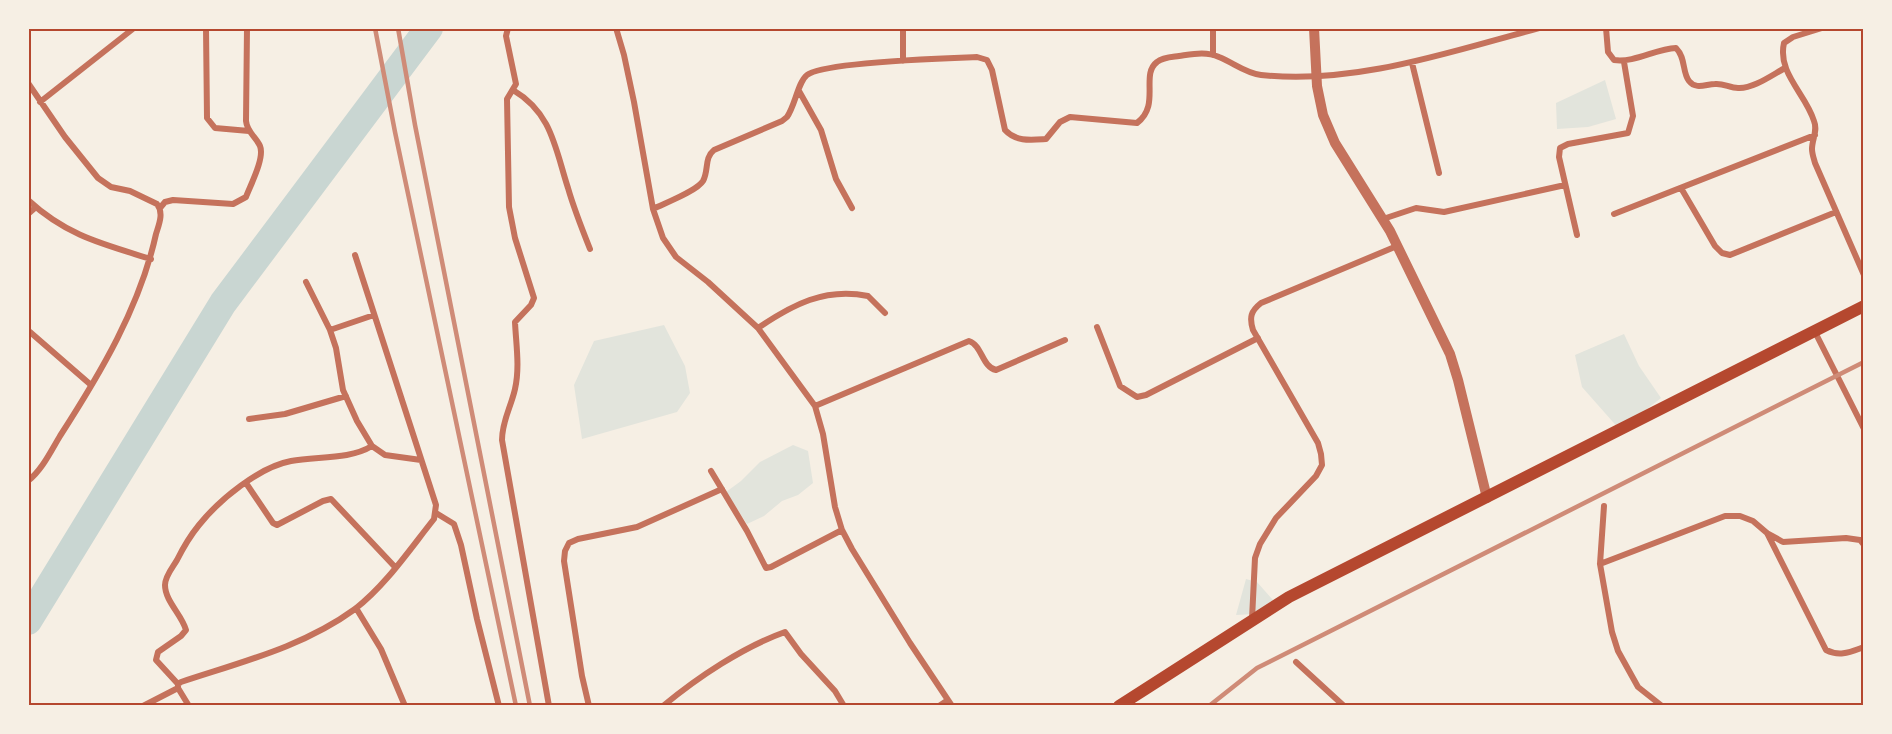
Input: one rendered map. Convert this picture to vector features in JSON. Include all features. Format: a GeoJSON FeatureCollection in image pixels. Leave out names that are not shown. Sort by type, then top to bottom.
{"type":"FeatureCollection","features":[{"type":"Feature","properties":{"kind":"main road"},"geometry":{"type":"LineString","coordinates":[[1126,703],[1289,597],[1863,306]]}},
{"type":"Feature","properties":{"kind":"street"},"geometry":{"type":"LineString","coordinates":[[40,102],[134,28]]}},
{"type":"Feature","properties":{"kind":"street"},"geometry":{"type":"LineString","coordinates":[[206,28],[206,111],[210,124],[221,130],[249,131]]}},
{"type":"Feature","properties":{"kind":"street"},"geometry":{"type":"LineString","coordinates":[[160,208],[165,202],[173,200],[233,204],[246,197],[261,155],[259,145],[249,131],[246,121],[247,28]]}},
{"type":"Feature","properties":{"kind":"street"},"geometry":{"type":"LineString","coordinates":[[508,28],[506,36],[516,81],[507,99],[509,207],[515,238],[534,298],[531,305],[515,322],[518,373],[502,430],[502,440],[549,705]]}},
{"type":"Feature","properties":{"kind":"street"},"geometry":{"type":"LineString","coordinates":[[616,28],[634,102],[653,209],[669,249],[758,328],[815,406],[823,434],[835,507],[842,530],[910,643],[950,703],[939,705]]}},
{"type":"Feature","properties":{"kind":"street"},"geometry":{"type":"LineString","coordinates":[[903,28],[903,61]]}},
{"type":"Feature","properties":{"kind":"street"},"geometry":{"type":"LineString","coordinates":[[1314,28],[1317,75],[1323,115],[1335,143],[1383,219],[1450,354],[1487,498]]}},
{"type":"Feature","properties":{"kind":"street"},"geometry":{"type":"LineString","coordinates":[[653,209],[695,188],[702,182],[708,156],[714,150],[782,121],[791,111],[804,77],[817,70],[864,63],[977,57],[987,60],[992,70],[1005,130],[1018,139],[1036,140],[1047,139],[1060,122],[1070,117],[1137,123],[1145,116],[1149,108],[1152,67],[1158,61],[1168,57],[1203,53],[1213,55],[1247,72],[1261,75],[1317,75],[1395,67],[1539,28]]}},
{"type":"Feature","properties":{"kind":"street"},"geometry":{"type":"LineString","coordinates":[[1606,28],[1608,52],[1614,60],[1624,62],[1666,48],[1676,48],[1682,54],[1688,80],[1700,87],[1721,84],[1745,88],[1785,68]]}},
{"type":"Feature","properties":{"kind":"street"},"geometry":{"type":"LineString","coordinates":[[1822,28],[1793,37],[1784,43],[1781,54],[1785,68],[1815,122],[1812,148],[1815,163],[1863,275]]}},
{"type":"Feature","properties":{"kind":"street"},"geometry":{"type":"LineString","coordinates":[[1212,29],[1213,55]]}},
{"type":"Feature","properties":{"kind":"street"},"geometry":{"type":"LineString","coordinates":[[1577,235],[1559,157],[1560,148],[1568,144],[1628,133],[1633,116],[1624,62]]}},
{"type":"Feature","properties":{"kind":"street"},"geometry":{"type":"LineString","coordinates":[[1412,63],[1439,173]]}},
{"type":"Feature","properties":{"kind":"street"},"geometry":{"type":"LineString","coordinates":[[28,83],[98,178],[111,187],[144,197],[157,204],[161,214],[151,259],[140,290],[121,330],[91,385],[37,473],[29,479]]}},
{"type":"Feature","properties":{"kind":"street"},"geometry":{"type":"LineString","coordinates":[[513,90],[530,100],[549,128],[568,190],[590,249]]}},
{"type":"Feature","properties":{"kind":"street"},"geometry":{"type":"LineString","coordinates":[[799,91],[821,130],[833,171],[852,208]]}},
{"type":"Feature","properties":{"kind":"street"},"geometry":{"type":"LineString","coordinates":[[1614,214],[1815,135]]}},
{"type":"Feature","properties":{"kind":"street"},"geometry":{"type":"LineString","coordinates":[[1383,219],[1408,209],[1424,208],[1444,212],[1565,185]]}},
{"type":"Feature","properties":{"kind":"street"},"geometry":{"type":"LineString","coordinates":[[1681,188],[1715,246],[1722,253],[1730,255],[1836,212]]}},
{"type":"Feature","properties":{"kind":"street"},"geometry":{"type":"LineString","coordinates":[[28,200],[63,226],[87,239],[112,249],[151,259]]}},
{"type":"Feature","properties":{"kind":"street"},"geometry":{"type":"LineString","coordinates":[[28,214],[36,207]]}},
{"type":"Feature","properties":{"kind":"street"},"geometry":{"type":"LineString","coordinates":[[1252,621],[1255,558],[1260,544],[1276,518],[1316,476],[1322,465],[1318,443],[1257,338],[1250,319],[1252,310],[1261,303],[1397,246]]}},
{"type":"Feature","properties":{"kind":"street"},"geometry":{"type":"LineString","coordinates":[[143,705],[178,686],[283,649],[356,608],[381,584],[434,519],[436,505],[355,255]]}},
{"type":"Feature","properties":{"kind":"street"},"geometry":{"type":"LineString","coordinates":[[306,282],[330,330],[346,396],[372,446],[385,454],[421,460]]}},
{"type":"Feature","properties":{"kind":"street"},"geometry":{"type":"LineString","coordinates":[[758,328],[786,309],[822,295],[868,296],[885,313]]}},
{"type":"Feature","properties":{"kind":"street"},"geometry":{"type":"LineString","coordinates":[[330,330],[375,315]]}},
{"type":"Feature","properties":{"kind":"street"},"geometry":{"type":"LineString","coordinates":[[1097,327],[1120,386],[1137,397],[1146,395],[1257,338]]}},
{"type":"Feature","properties":{"kind":"street"},"geometry":{"type":"LineString","coordinates":[[1814,331],[1863,429]]}},
{"type":"Feature","properties":{"kind":"street"},"geometry":{"type":"LineString","coordinates":[[30,332],[91,385]]}},
{"type":"Feature","properties":{"kind":"street"},"geometry":{"type":"LineString","coordinates":[[815,406],[969,341],[975,344],[989,367],[996,370],[1065,340]]}},
{"type":"Feature","properties":{"kind":"street"},"geometry":{"type":"LineString","coordinates":[[249,419],[285,414],[346,396]]}},
{"type":"Feature","properties":{"kind":"street"},"geometry":{"type":"LineString","coordinates":[[189,705],[178,686],[156,660],[158,652],[186,630],[167,594],[166,580],[186,543],[199,525],[219,505],[272,466],[358,453],[372,446]]}},
{"type":"Feature","properties":{"kind":"street"},"geometry":{"type":"LineString","coordinates":[[711,471],[766,568],[842,530]]}},
{"type":"Feature","properties":{"kind":"street"},"geometry":{"type":"LineString","coordinates":[[246,483],[273,523],[277,525],[331,499],[395,567]]}},
{"type":"Feature","properties":{"kind":"street"},"geometry":{"type":"LineString","coordinates":[[589,705],[582,676],[564,561],[569,543],[637,528],[722,489]]}},
{"type":"Feature","properties":{"kind":"street"},"geometry":{"type":"LineString","coordinates":[[1604,506],[1600,564],[1612,632],[1618,651],[1638,687],[1662,705]]}},
{"type":"Feature","properties":{"kind":"street"},"geometry":{"type":"LineString","coordinates":[[436,513],[454,524],[462,545],[477,619],[499,705]]}},
{"type":"Feature","properties":{"kind":"street"},"geometry":{"type":"LineString","coordinates":[[1600,564],[1725,516],[1740,516],[1754,521],[1767,533],[1783,542],[1846,538],[1860,540],[1863,545]]}},
{"type":"Feature","properties":{"kind":"street"},"geometry":{"type":"LineString","coordinates":[[1767,533],[1826,650],[1835,654],[1846,654],[1863,647]]}},
{"type":"Feature","properties":{"kind":"street"},"geometry":{"type":"LineString","coordinates":[[356,608],[381,649],[405,705]]}},
{"type":"Feature","properties":{"kind":"street"},"geometry":{"type":"LineString","coordinates":[[663,705],[720,665],[785,632],[801,654],[835,691],[844,705]]}},
{"type":"Feature","properties":{"kind":"street"},"geometry":{"type":"LineString","coordinates":[[1296,662],[1344,705]]}},
{"type":"Feature","properties":{"kind":"shaded area"},"geometry":{"type":"Polygon","coordinates":[[[1605,80],[1616,119],[1588,127],[1557,129],[1556,103],[1605,80]]]}},
{"type":"Feature","properties":{"kind":"shaded area"},"geometry":{"type":"Polygon","coordinates":[[[664,325],[685,366],[690,393],[677,412],[582,439],[574,385],[594,341],[664,325]]]}},
{"type":"Feature","properties":{"kind":"shaded area"},"geometry":{"type":"Polygon","coordinates":[[[1624,334],[1639,366],[1661,398],[1620,430],[1582,387],[1575,355],[1624,334]]]}},
{"type":"Feature","properties":{"kind":"shaded area"},"geometry":{"type":"Polygon","coordinates":[[[793,445],[808,451],[813,483],[798,495],[782,501],[764,516],[747,524],[726,492],[760,462],[793,445]]]}},
{"type":"Feature","properties":{"kind":"shaded area"},"geometry":{"type":"Polygon","coordinates":[[[1246,579],[1257,582],[1273,600],[1254,614],[1236,615],[1246,579]]]}},
{"type":"Feature","properties":{"kind":"waterway"},"geometry":{"type":"LineString","coordinates":[[28,621],[223,303],[429,28]]}},
{"type":"Feature","properties":{"kind":"railway"},"geometry":{"type":"LineString","coordinates":[[375,28],[516,706]]}},
{"type":"Feature","properties":{"kind":"railway"},"geometry":{"type":"LineString","coordinates":[[398,28],[415,125],[530,706]]}},
{"type":"Feature","properties":{"kind":"railway"},"geometry":{"type":"LineString","coordinates":[[1209,706],[1257,668],[1864,362]]}}]}
